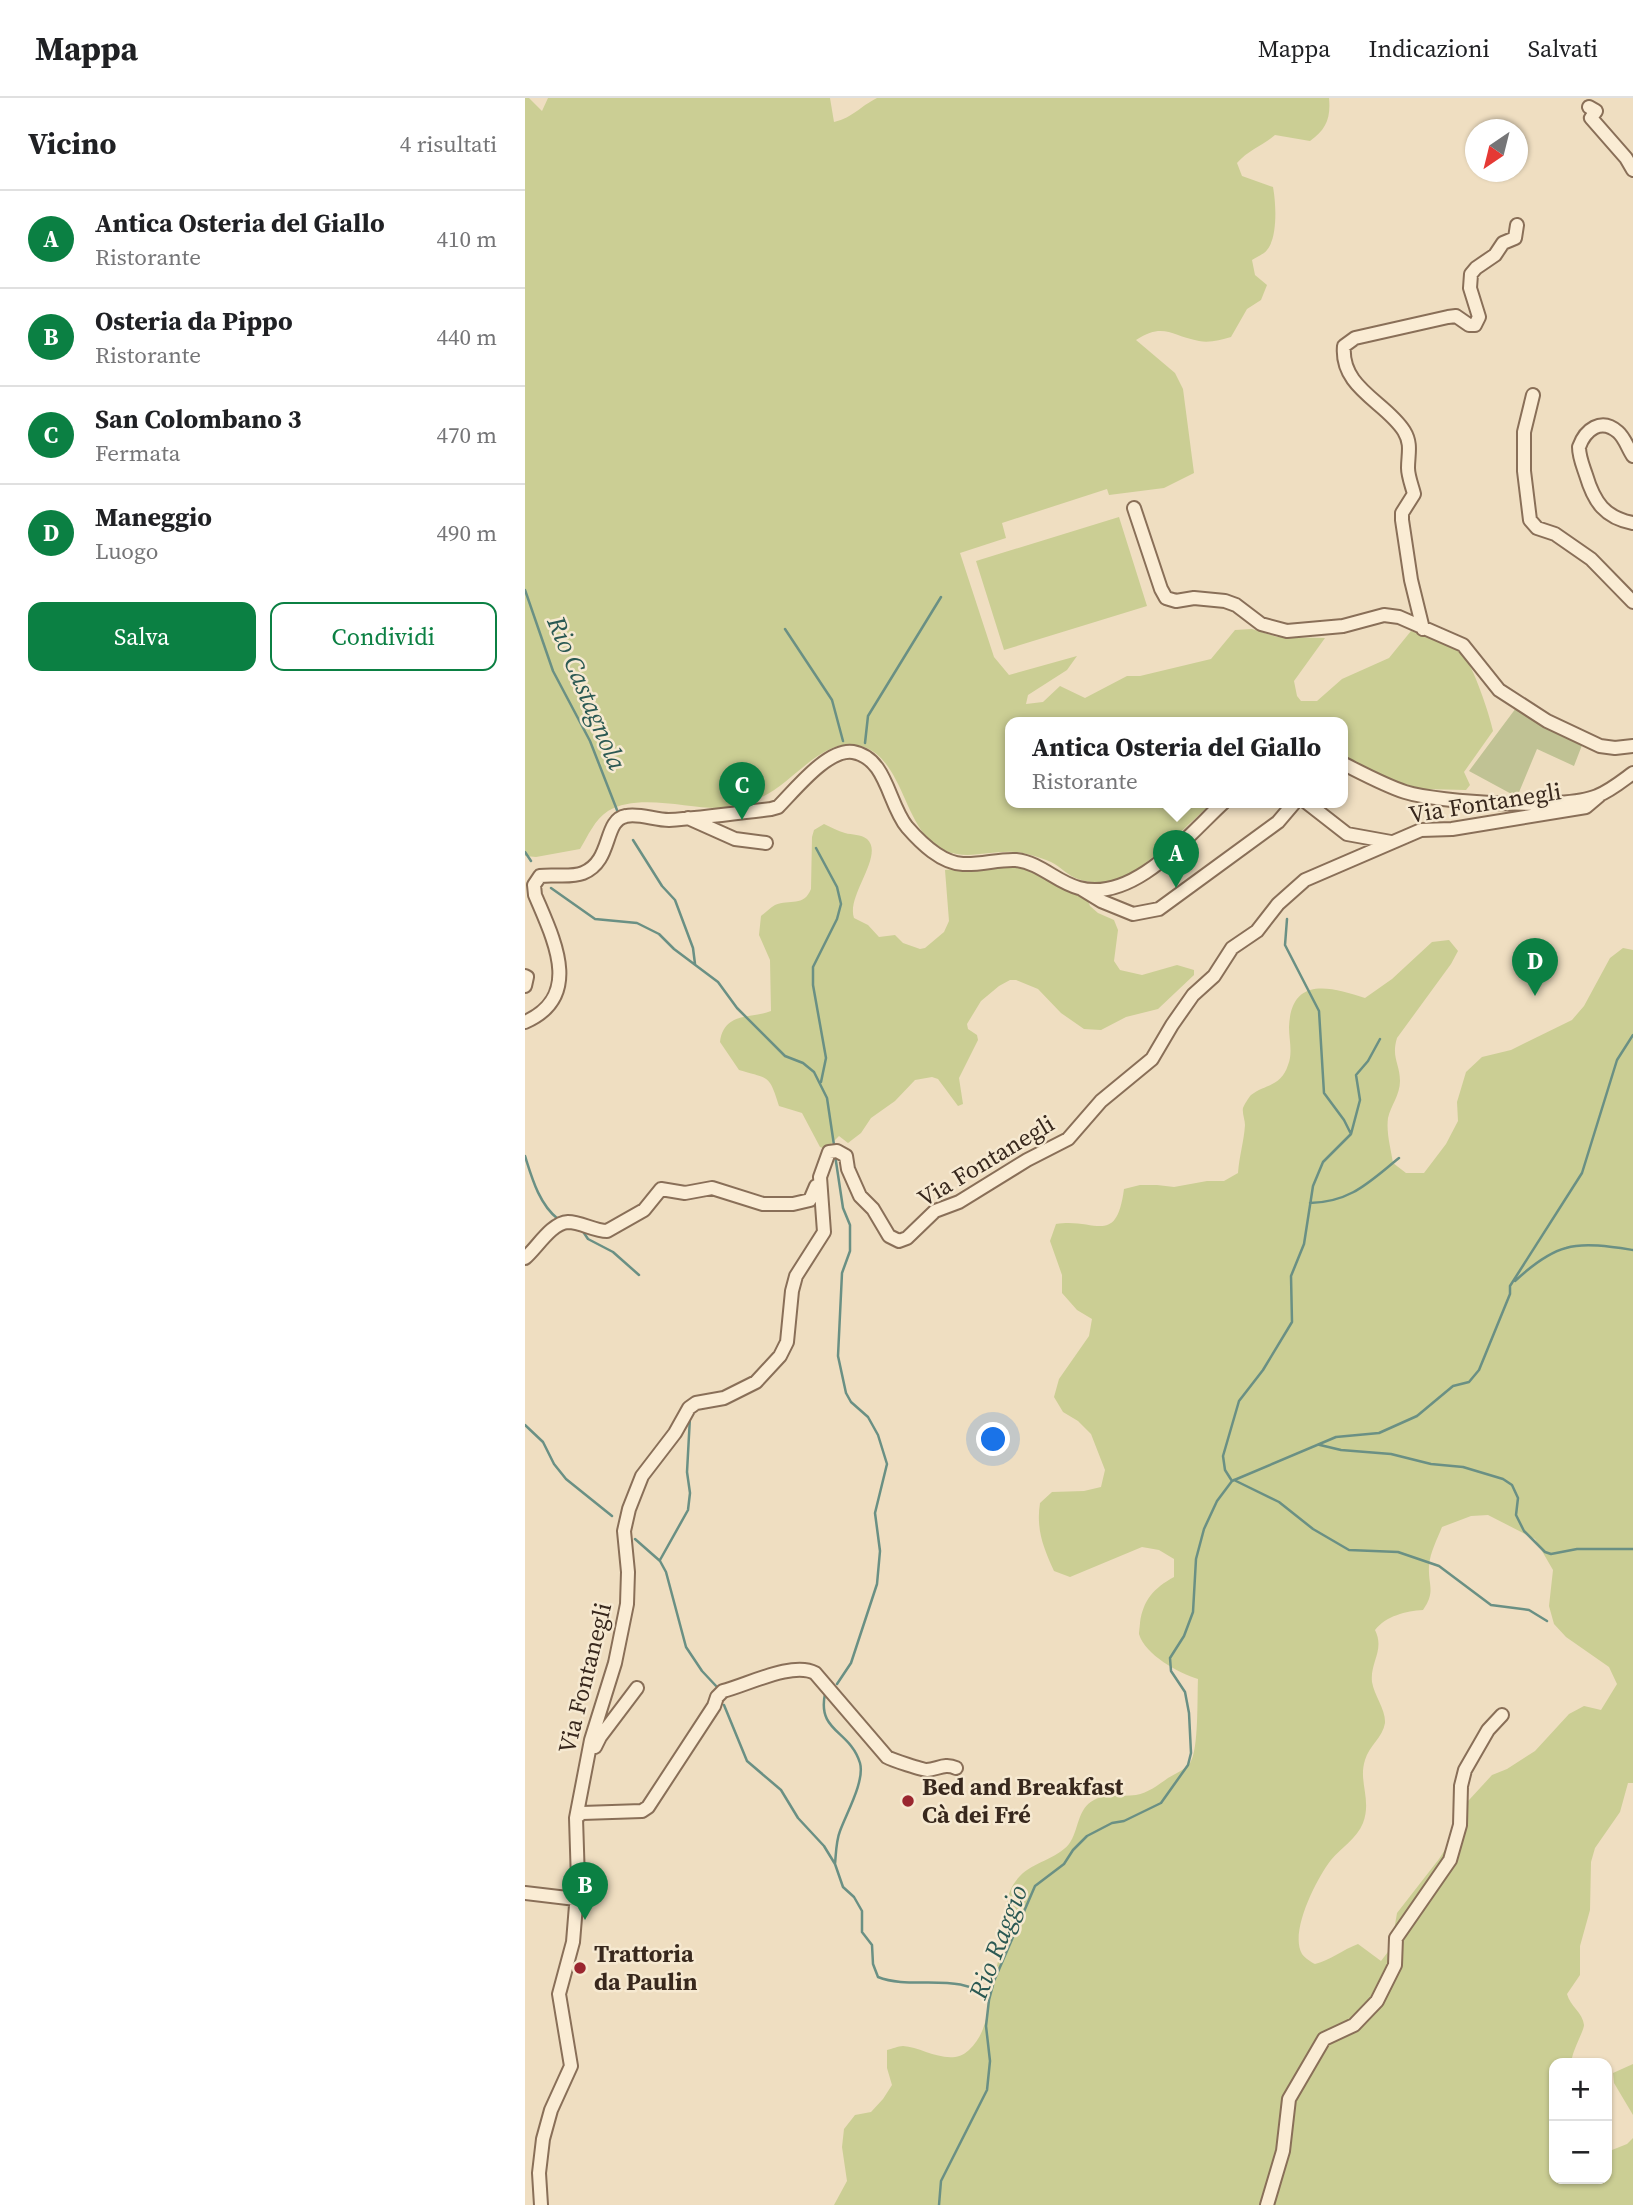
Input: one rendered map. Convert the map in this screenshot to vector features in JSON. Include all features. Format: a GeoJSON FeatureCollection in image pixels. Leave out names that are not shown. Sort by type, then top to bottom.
{"type":"FeatureCollection","features":[{"type":"Feature","properties":{"kind":"street"},"geometry":{"type":"LineString","coordinates":[[1589,107],[1596,111],[1591,118],[1633,170]]}},
{"type":"Feature","properties":{"kind":"street"},"geometry":{"type":"LineString","coordinates":[[1423,629],[1411,580],[1402,520],[1402,513],[1414,494],[1408,470],[1410,446],[1404,431],[1369,398],[1348,370],[1343,354],[1344,346],[1355,338],[1448,317],[1456,316],[1469,325],[1475,325],[1479,317],[1470,288],[1472,274],[1495,255],[1503,243],[1515,238],[1517,225]]}},
{"type":"Feature","properties":{"kind":"street"},"geometry":{"type":"LineString","coordinates":[[1533,395],[1524,432],[1524,471],[1530,520],[1537,528],[1555,534],[1591,559],[1633,602]]}},
{"type":"Feature","properties":{"kind":"street"},"geometry":{"type":"LineString","coordinates":[[1633,456],[1621,435],[1608,426],[1599,425],[1590,429],[1579,447],[1590,488],[1598,504],[1610,516],[1633,523]]}},
{"type":"Feature","properties":{"kind":"street"},"geometry":{"type":"LineString","coordinates":[[1133,508],[1166,598],[1176,601],[1194,598],[1226,601],[1236,605],[1261,624],[1277,630],[1298,631],[1343,626],[1392,614],[1463,645],[1499,690],[1547,722],[1600,746],[1633,746]]}},
{"type":"Feature","properties":{"kind":"street"},"geometry":{"type":"LineString","coordinates":[[525,1022],[538,1017],[554,997],[561,978],[559,958],[535,895],[534,886],[540,876],[571,876],[583,873],[598,864],[610,830],[616,821],[625,816],[666,820],[778,807],[827,760],[837,754],[850,751],[866,756],[878,768],[906,825],[931,851],[949,861],[963,864],[1013,860],[1032,863],[1101,901],[1133,914],[1159,909],[1278,822],[1290,808]]}},
{"type":"Feature","properties":{"kind":"street"},"geometry":{"type":"LineString","coordinates":[[1348,766],[1405,792],[1428,797],[1548,804],[1599,796],[1633,773]]}},
{"type":"Feature","properties":{"kind":"street","name":"Via Fontanegli"},"geometry":{"type":"LineString","coordinates":[[541,2205],[539,2173],[543,2139],[551,2110],[571,2066],[559,1994],[573,1942],[578,1881],[576,1818],[589,1751],[615,1663],[627,1604],[625,1531],[634,1492],[689,1408],[696,1403],[724,1398],[756,1382],[780,1356],[787,1342],[796,1276],[824,1232],[820,1177],[829,1152],[846,1156],[848,1169],[860,1196],[873,1209],[889,1236],[899,1241],[907,1238],[935,1211],[968,1197],[1027,1160],[1068,1139],[1101,1101],[1151,1059],[1179,1015],[1213,976],[1227,954],[1257,931],[1305,880],[1421,830],[1452,829],[1586,807],[1599,796]]}},
{"type":"Feature","properties":{"kind":"street"},"geometry":{"type":"LineString","coordinates":[[1080,888],[1108,888],[1145,875],[1218,808]]}},
{"type":"Feature","properties":{"kind":"street"},"geometry":{"type":"LineString","coordinates":[[1314,808],[1347,834],[1391,842]]}},
{"type":"Feature","properties":{"kind":"street"},"geometry":{"type":"LineString","coordinates":[[687,818],[735,839],[766,843]]}},
{"type":"Feature","properties":{"kind":"street"},"geometry":{"type":"LineString","coordinates":[[525,976],[525,986]]}},
{"type":"Feature","properties":{"kind":"street"},"geometry":{"type":"LineString","coordinates":[[525,1258],[543,1237],[567,1222],[607,1231],[644,1210],[661,1189],[685,1193],[712,1188],[755,1202],[793,1204],[810,1200],[820,1177]]}},
{"type":"Feature","properties":{"kind":"street"},"geometry":{"type":"LineString","coordinates":[[576,1818],[582,1813],[642,1811],[648,1807],[715,1706],[717,1697],[723,1691],[782,1672],[808,1670],[815,1673],[887,1757],[894,1761],[913,1764],[924,1770],[949,1765],[956,1768]]}},
{"type":"Feature","properties":{"kind":"street"},"geometry":{"type":"LineString","coordinates":[[589,1751],[598,1745],[600,1737],[638,1688]]}},
{"type":"Feature","properties":{"kind":"street"},"geometry":{"type":"LineString","coordinates":[[1267,2205],[1283,2151],[1289,2099],[1324,2039],[1354,2025],[1377,2001],[1395,1965],[1396,1938],[1450,1860],[1459,1825],[1461,1786],[1465,1770],[1488,1730],[1502,1715]]}},
{"type":"Feature","properties":{"kind":"street"},"geometry":{"type":"LineString","coordinates":[[525,1893],[576,1899]]}},
{"type":"Feature","properties":{"kind":"green space"},"geometry":{"type":"Polygon","coordinates":[[[525,98],[529,98],[542,111],[548,98],[830,98],[834,122],[877,98],[1329,98],[1326,123],[1310,141],[1275,135],[1237,163],[1242,176],[1273,187],[1275,229],[1271,244],[1266,251],[1252,260],[1255,275],[1267,285],[1261,300],[1247,309],[1231,337],[1203,342],[1161,331],[1136,340],[1175,373],[1183,389],[1194,473],[1164,488],[1109,495],[1107,489],[1002,523],[1006,538],[960,553],[994,657],[1009,675],[1077,656],[1067,670],[1028,695],[1026,704],[1043,702],[1060,686],[1085,698],[1127,676],[1140,676],[1211,659],[1235,630],[1252,629],[1277,637],[1325,638],[1294,681],[1297,696],[1301,701],[1317,701],[1342,679],[1389,658],[1411,631],[1444,643],[1462,654],[1471,668],[1493,731],[1464,772],[1470,785],[1466,790],[1423,789],[1395,782],[1348,760],[1348,717],[1005,717],[1005,808],[1206,808],[1163,848],[1127,876],[1106,882],[1085,881],[1074,878],[1051,862],[1029,855],[1015,852],[957,854],[936,846],[918,826],[885,763],[876,753],[864,747],[848,745],[834,747],[820,754],[781,785],[754,800],[718,808],[647,802],[620,806],[599,818],[580,849],[536,857],[525,856],[525,98]]]}},
{"type":"Feature","properties":{"kind":"green space"},"geometry":{"type":"Polygon","coordinates":[[[1119,517],[1147,606],[1004,650],[976,561],[1119,517]]]}},
{"type":"Feature","properties":{"kind":"green space"},"geometry":{"type":"Polygon","coordinates":[[[1516,708],[1584,740],[1574,766],[1537,749],[1517,797],[1469,771],[1516,708]]]}},
{"type":"Feature","properties":{"kind":"green space"},"geometry":{"type":"Polygon","coordinates":[[[824,824],[842,832],[865,837],[871,846],[869,865],[853,909],[854,918],[868,925],[879,937],[895,935],[903,943],[925,948],[944,932],[949,921],[945,870],[995,865],[1018,866],[1063,885],[1088,901],[1098,913],[1114,920],[1118,930],[1114,961],[1120,970],[1142,975],[1177,965],[1194,970],[1194,975],[1158,1009],[1126,1017],[1101,1030],[1084,1029],[1061,1013],[1038,989],[1010,980],[981,1001],[967,1024],[978,1040],[959,1078],[963,1104],[958,1106],[938,1079],[932,1077],[915,1080],[895,1101],[871,1118],[861,1133],[848,1143],[839,1136],[826,1149],[820,1147],[802,1113],[779,1106],[770,1083],[762,1077],[739,1070],[720,1042],[727,1025],[733,1021],[771,1011],[770,960],[759,935],[761,916],[775,905],[800,900],[808,895],[811,889],[812,837],[814,830],[824,824]]]}},
{"type":"Feature","properties":{"kind":"green space"},"geometry":{"type":"Polygon","coordinates":[[[1449,940],[1458,951],[1397,1038],[1395,1051],[1400,1086],[1388,1118],[1393,1163],[1406,1173],[1424,1173],[1446,1144],[1458,1121],[1457,1102],[1466,1072],[1482,1057],[1511,1050],[1572,1020],[1584,1006],[1610,958],[1623,948],[1633,950],[1633,1783],[1628,1783],[1620,1812],[1595,1848],[1591,1862],[1590,1910],[1580,1946],[1580,1975],[1567,1994],[1584,2027],[1572,2058],[1549,2058],[1549,2184],[1612,2184],[1612,2150],[1627,2144],[1633,2138],[1633,2205],[834,2205],[847,2181],[842,2147],[844,2129],[855,2115],[871,2112],[892,2085],[887,2068],[887,2050],[903,2046],[953,2057],[969,2050],[979,2037],[987,2016],[1005,1930],[1007,1902],[1011,1889],[1020,1876],[1069,1844],[1088,1804],[1104,1797],[1145,1792],[1186,1767],[1193,1756],[1198,1679],[1155,1656],[1142,1642],[1139,1634],[1147,1601],[1155,1590],[1174,1577],[1174,1559],[1159,1550],[1142,1547],[1070,1577],[1054,1571],[1041,1538],[1040,1503],[1052,1492],[1084,1491],[1101,1487],[1105,1470],[1091,1434],[1078,1421],[1063,1412],[1054,1397],[1059,1379],[1089,1336],[1092,1319],[1077,1310],[1062,1293],[1062,1275],[1050,1241],[1056,1224],[1109,1224],[1120,1207],[1124,1189],[1140,1185],[1174,1187],[1224,1181],[1238,1173],[1245,1125],[1243,1108],[1251,1095],[1277,1081],[1285,1072],[1290,1056],[1291,1010],[1297,999],[1305,992],[1315,989],[1339,991],[1365,998],[1392,979],[1432,942],[1449,940]],[[1488,1515],[1471,1516],[1442,1527],[1431,1556],[1430,1593],[1423,1610],[1397,1615],[1375,1630],[1378,1650],[1372,1682],[1385,1723],[1363,1768],[1366,1806],[1363,1823],[1325,1868],[1306,1906],[1299,1944],[1302,1954],[1308,1960],[1315,1964],[1358,1944],[1381,1961],[1391,1948],[1397,1913],[1448,1845],[1458,1812],[1492,1775],[1535,1751],[1569,1714],[1584,1706],[1601,1710],[1617,1684],[1609,1667],[1566,1637],[1554,1624],[1549,1606],[1553,1570],[1535,1539],[1488,1515]]]}},
{"type":"Feature","properties":{"kind":"green space"},"geometry":{"type":"Polygon","coordinates":[[[1633,2064],[1633,2115],[1614,2083],[1613,2073],[1633,2064]]]}},
{"type":"Feature","properties":{"kind":"waterway","name":"Rio Castagnola"},"geometry":{"type":"LineString","coordinates":[[525,590],[553,671],[590,741],[617,810]]}},
{"type":"Feature","properties":{"kind":"waterway"},"geometry":{"type":"LineString","coordinates":[[865,743],[868,716],[941,597]]}},
{"type":"Feature","properties":{"kind":"waterway"},"geometry":{"type":"LineString","coordinates":[[785,629],[832,700],[843,741]]}},
{"type":"Feature","properties":{"kind":"waterway","name":"Rio Castagnola"},"geometry":{"type":"LineString","coordinates":[[633,840],[662,886],[675,900],[693,948],[695,964]]}},
{"type":"Feature","properties":{"kind":"waterway"},"geometry":{"type":"LineString","coordinates":[[816,848],[837,887],[841,904],[837,919],[813,967],[813,985],[826,1058],[821,1082]]}},
{"type":"Feature","properties":{"kind":"waterway"},"geometry":{"type":"LineString","coordinates":[[525,852],[531,861]]}},
{"type":"Feature","properties":{"kind":"waterway"},"geometry":{"type":"LineString","coordinates":[[551,888],[595,919],[637,923],[659,934],[674,949],[718,982],[737,1008],[785,1056],[803,1063],[814,1072],[827,1098],[834,1145]]}},
{"type":"Feature","properties":{"kind":"waterway"},"geometry":{"type":"LineString","coordinates":[[1287,919],[1285,945],[1319,1011],[1324,1093],[1351,1134]]}},
{"type":"Feature","properties":{"kind":"waterway","name":"Rio Raggio"},"geometry":{"type":"LineString","coordinates":[[939,2205],[941,2181],[987,2090],[990,2061],[986,2026],[989,2000],[994,1981],[1035,1886],[1064,1864],[1087,1836],[1161,1803],[1188,1765],[1191,1753],[1189,1713],[1185,1692],[1171,1671],[1170,1658],[1184,1636],[1193,1612],[1196,1559],[1204,1529],[1217,1501],[1232,1481],[1336,1437],[1379,1433],[1417,1416],[1453,1386],[1469,1382],[1479,1370],[1510,1294],[1510,1286],[1582,1173],[1617,1060],[1633,1035]]}},
{"type":"Feature","properties":{"kind":"waterway"},"geometry":{"type":"LineString","coordinates":[[1232,1481],[1225,1470],[1223,1456],[1239,1401],[1263,1370],[1292,1322],[1291,1276],[1304,1244],[1313,1186],[1323,1162],[1351,1134],[1360,1100],[1356,1075],[1368,1061],[1380,1039]]}},
{"type":"Feature","properties":{"kind":"waterway"},"geometry":{"type":"LineString","coordinates":[[835,1155],[843,1208],[850,1225],[850,1251],[842,1273],[838,1356],[846,1393],[851,1402],[868,1417],[878,1435],[887,1464],[875,1513],[880,1551],[877,1584],[851,1663],[837,1684]]}},
{"type":"Feature","properties":{"kind":"waterway"},"geometry":{"type":"LineString","coordinates":[[525,1156],[541,1198],[558,1219]]}},
{"type":"Feature","properties":{"kind":"waterway"},"geometry":{"type":"LineString","coordinates":[[1310,1203],[1348,1195],[1399,1158]]}},
{"type":"Feature","properties":{"kind":"waterway"},"geometry":{"type":"LineString","coordinates":[[582,1230],[588,1239],[613,1252],[639,1275]]}},
{"type":"Feature","properties":{"kind":"waterway"},"geometry":{"type":"LineString","coordinates":[[1515,1281],[1545,1257],[1566,1248],[1591,1245],[1633,1250]]}},
{"type":"Feature","properties":{"kind":"waterway"},"geometry":{"type":"LineString","coordinates":[[660,1560],[688,1510],[690,1417]]}},
{"type":"Feature","properties":{"kind":"waterway"},"geometry":{"type":"LineString","coordinates":[[525,1425],[543,1442],[554,1464],[566,1479],[612,1516]]}},
{"type":"Feature","properties":{"kind":"waterway"},"geometry":{"type":"LineString","coordinates":[[1320,1445],[1463,1467],[1503,1479],[1512,1485],[1518,1498],[1516,1515],[1524,1531],[1545,1552],[1551,1554],[1577,1549],[1633,1549]]}},
{"type":"Feature","properties":{"kind":"waterway"},"geometry":{"type":"LineString","coordinates":[[1234,1480],[1279,1502],[1313,1529],[1349,1550],[1398,1552],[1439,1566],[1491,1605],[1529,1610],[1547,1621]]}},
{"type":"Feature","properties":{"kind":"waterway"},"geometry":{"type":"LineString","coordinates":[[635,1539],[660,1561],[666,1572],[686,1647],[717,1687]]}},
{"type":"Feature","properties":{"kind":"waterway"},"geometry":{"type":"LineString","coordinates":[[825,1694],[826,1716],[855,1752],[861,1770],[839,1835],[835,1864]]}},
{"type":"Feature","properties":{"kind":"waterway"},"geometry":{"type":"LineString","coordinates":[[724,1705],[747,1761],[781,1790],[798,1818],[824,1846],[835,1864],[843,1887],[854,1897],[862,1911],[862,1932],[872,1945],[873,1964],[878,1977],[891,1981],[951,1983],[978,1991],[989,2000]]}},
{"type":"Feature","properties":{"kind":"place","name":"San Colombano 3"},"geometry":{"type":"Point","coordinates":[742,820]}},
{"type":"Feature","properties":{"kind":"place","name":"Antica Osteria del Giallo"},"geometry":{"type":"Point","coordinates":[1176,888]}},
{"type":"Feature","properties":{"kind":"place","name":"Maneggio"},"geometry":{"type":"Point","coordinates":[1535,996]}},
{"type":"Feature","properties":{"kind":"place","name":"Bed and Breakfast Cà dei Fré"},"geometry":{"type":"Point","coordinates":[908,1801]}},
{"type":"Feature","properties":{"kind":"place","name":"Osteria da Pippo"},"geometry":{"type":"Point","coordinates":[585,1920]}},
{"type":"Feature","properties":{"kind":"place","name":"Trattoria da Paulin"},"geometry":{"type":"Point","coordinates":[580,1968]}}]}
